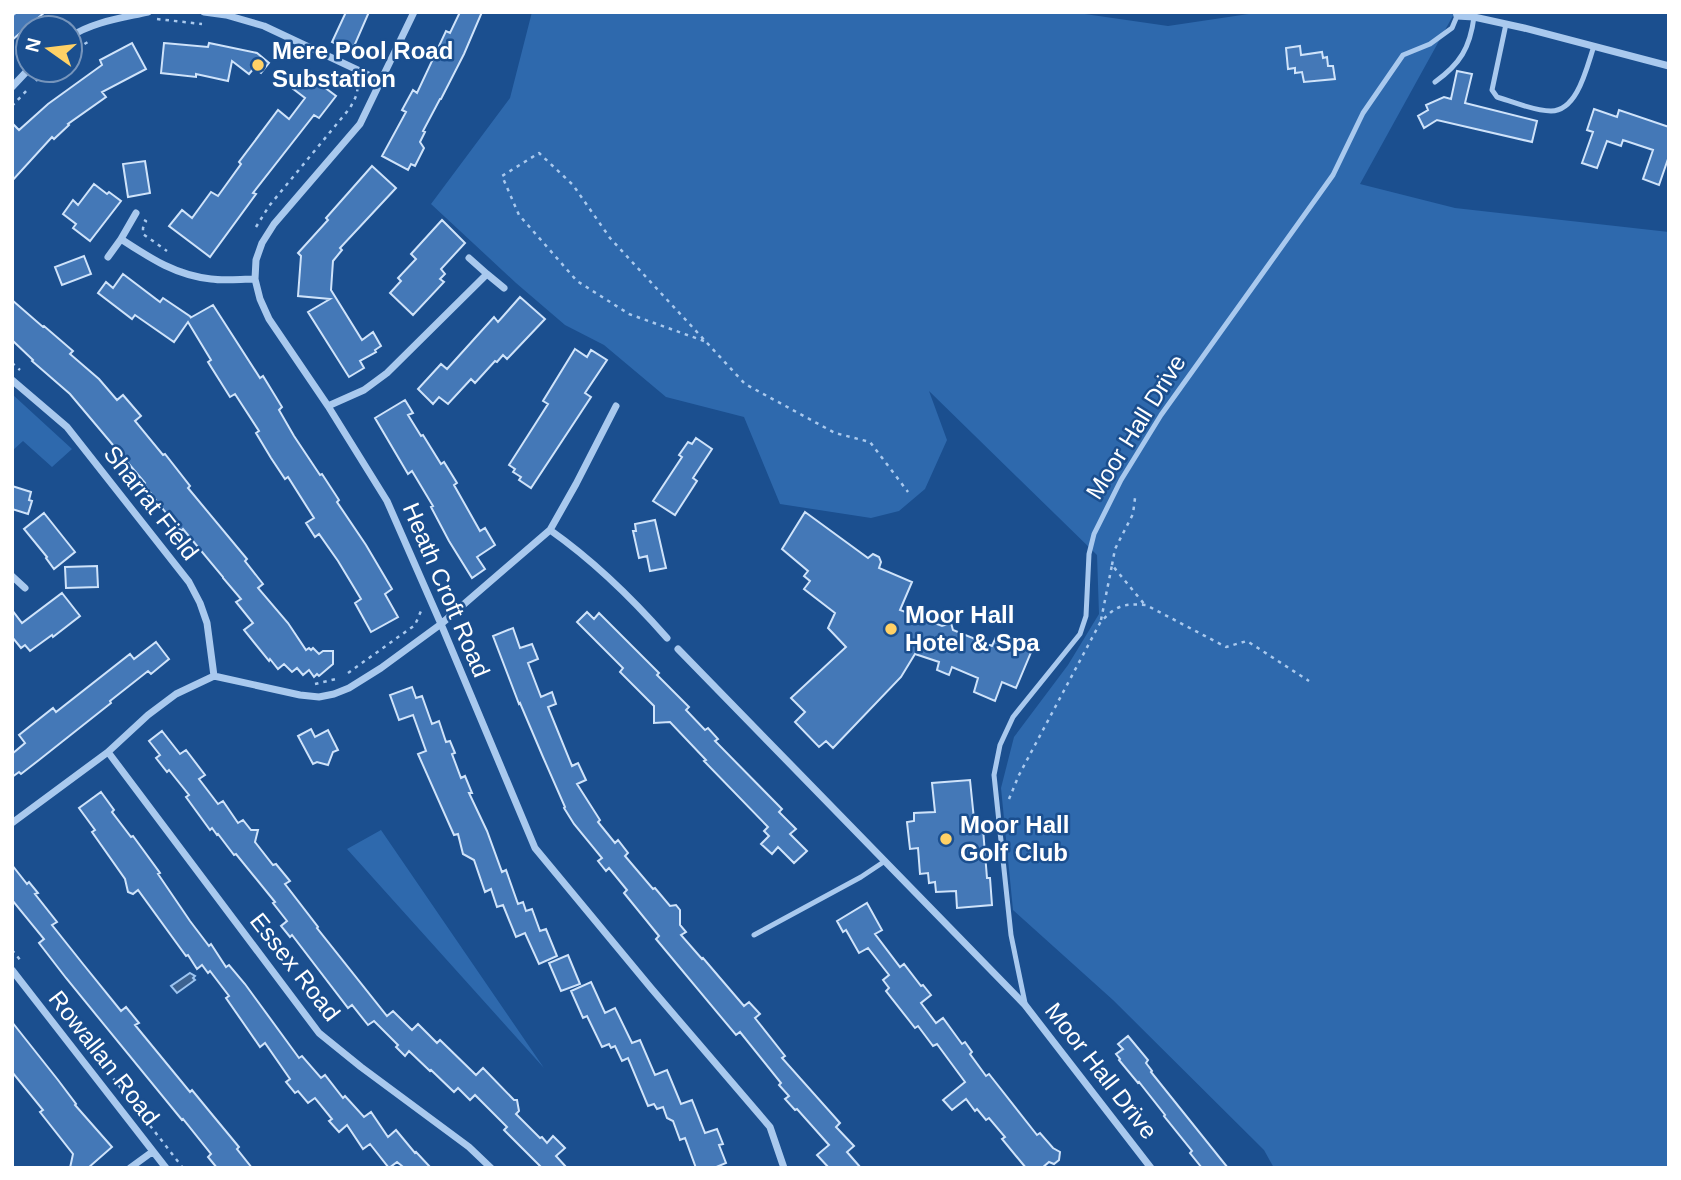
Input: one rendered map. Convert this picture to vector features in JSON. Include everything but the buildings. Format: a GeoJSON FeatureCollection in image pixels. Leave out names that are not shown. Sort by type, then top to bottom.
{"type":"FeatureCollection","features":[{"type":"Feature","properties":{"kind":"street"},"geometry":{"type":"LineString","coordinates":[[204,12],[264,26],[382,80]]}},
{"type":"Feature","properties":{"kind":"street","name":"Heath Croft Road"},"geometry":{"type":"LineString","coordinates":[[414,12],[360,124],[274,223],[262,243],[256,260],[255,279],[260,299],[269,319],[328,406],[387,501],[535,848],[769,1127],[784,1168]]}},
{"type":"Feature","properties":{"kind":"street","name":"Moor Hall Drive"},"geometry":{"type":"LineString","coordinates":[[1457,14],[1669,66]]}},
{"type":"Feature","properties":{"kind":"street"},"geometry":{"type":"LineString","coordinates":[[84,31],[102,23],[151,15]]}},
{"type":"Feature","properties":{"kind":"street"},"geometry":{"type":"LineString","coordinates":[[108,257],[136,213]]}},
{"type":"Feature","properties":{"kind":"street"},"geometry":{"type":"LineString","coordinates":[[121,239],[153,261],[187,274],[214,279],[255,279]]}},
{"type":"Feature","properties":{"kind":"street"},"geometry":{"type":"LineString","coordinates":[[469,258],[504,288]]}},
{"type":"Feature","properties":{"kind":"street"},"geometry":{"type":"LineString","coordinates":[[328,406],[364,390],[387,373],[487,274]]}},
{"type":"Feature","properties":{"kind":"street","name":"Sharrat Field"},"geometry":{"type":"LineString","coordinates":[[12,380],[67,427],[189,582],[207,623],[214,676]]}},
{"type":"Feature","properties":{"kind":"street"},"geometry":{"type":"LineString","coordinates":[[12,823],[108,752],[148,715],[176,694],[214,676],[319,697],[349,688],[381,668],[441,624],[550,530],[616,406]]}},
{"type":"Feature","properties":{"kind":"street"},"geometry":{"type":"LineString","coordinates":[[550,530],[607,575],[667,638]]}},
{"type":"Feature","properties":{"kind":"street"},"geometry":{"type":"LineString","coordinates":[[12,576],[25,587]]}},
{"type":"Feature","properties":{"kind":"street"},"geometry":{"type":"LineString","coordinates":[[678,649],[1026,1005]]}},
{"type":"Feature","properties":{"kind":"street","name":"Essex Road"},"geometry":{"type":"LineString","coordinates":[[108,752],[319,1033],[469,1147],[491,1168]]}},
{"type":"Feature","properties":{"kind":"street","name":"Rowallan Road"},"geometry":{"type":"LineString","coordinates":[[12,970],[166,1168]]}},
{"type":"Feature","properties":{"kind":"street","name":"Moor Hall Drive"},"geometry":{"type":"LineString","coordinates":[[1026,1005],[1152,1168]]}},
{"type":"Feature","properties":{"kind":"street"},"geometry":{"type":"LineString","coordinates":[[130,1168],[152,1152]]}},
{"type":"Feature","properties":{"kind":"lane","name":"Moor Hall Drive"},"geometry":{"type":"LineString","coordinates":[[1026,1005],[1011,935],[994,775],[1000,745],[1013,717],[1080,634],[1086,616],[1088,554],[1094,534],[1121,480],[1161,415],[1333,175],[1363,113],[1403,55],[1430,44],[1452,28],[1457,14]]}},
{"type":"Feature","properties":{"kind":"lane"},"geometry":{"type":"LineString","coordinates":[[1435,82],[1464,54],[1472,36],[1474,17]]}},
{"type":"Feature","properties":{"kind":"lane"},"geometry":{"type":"LineString","coordinates":[[1506,24],[1492,90],[1497,97],[1542,110],[1551,111],[1564,107],[1578,92],[1594,46]]}},
{"type":"Feature","properties":{"kind":"lane"},"geometry":{"type":"LineString","coordinates":[[754,935],[861,877],[885,861]]}},
{"type":"Feature","properties":{"kind":"path"},"geometry":{"type":"LineString","coordinates":[[151,15],[198,25],[205,24]]}},
{"type":"Feature","properties":{"kind":"path"},"geometry":{"type":"LineString","coordinates":[[84,45],[96,38]]}},
{"type":"Feature","properties":{"kind":"path"},"geometry":{"type":"LineString","coordinates":[[255,229],[269,206],[350,108],[357,94],[354,79]]}},
{"type":"Feature","properties":{"kind":"path"},"geometry":{"type":"LineString","coordinates":[[704,341],[629,314],[578,281],[519,215],[502,176],[539,153],[573,185],[610,239],[745,384],[835,433],[870,442],[908,492]]}},
{"type":"Feature","properties":{"kind":"path"},"geometry":{"type":"LineString","coordinates":[[136,213],[146,221],[143,234],[172,256]]}},
{"type":"Feature","properties":{"kind":"path"},"geometry":{"type":"LineString","coordinates":[[12,363],[21,371]]}},
{"type":"Feature","properties":{"kind":"path"},"geometry":{"type":"LineString","coordinates":[[1100,623],[1115,549],[1133,514],[1135,498]]}},
{"type":"Feature","properties":{"kind":"path"},"geometry":{"type":"LineString","coordinates":[[1112,565],[1145,605]]}},
{"type":"Feature","properties":{"kind":"path"},"geometry":{"type":"LineString","coordinates":[[312,685],[341,678],[399,637],[415,625],[424,604]]}},
{"type":"Feature","properties":{"kind":"path"},"geometry":{"type":"LineString","coordinates":[[998,807],[1006,803],[1010,796],[1100,623],[1110,612],[1122,605],[1145,605],[1226,647],[1247,641],[1309,681]]}},
{"type":"Feature","properties":{"kind":"shaded area"},"geometry":{"type":"Polygon","coordinates":[[[532,12],[1071,12],[1168,26],[1262,12],[1455,12],[1360,184],[1455,208],[1669,232],[1669,1168],[1274,1168],[1264,1150],[1113,1000],[1013,910],[1001,788],[1014,737],[1068,665],[1099,614],[1097,555],[929,391],[947,440],[925,489],[899,511],[871,518],[780,504],[744,417],[666,397],[604,345],[565,325],[431,204],[510,98],[532,12]]]}},
{"type":"Feature","properties":{"kind":"shaded area"},"geometry":{"type":"Polygon","coordinates":[[[12,394],[72,449],[52,467],[23,441],[12,451],[12,394]]]}},
{"type":"Feature","properties":{"kind":"shaded area"},"geometry":{"type":"Polygon","coordinates":[[[381,830],[544,1068],[347,849],[381,830]]]}},
{"type":"Feature","properties":{"kind":"shaded area"},"geometry":{"type":"Polygon","coordinates":[[[190,973],[195,976],[195,980],[177,993],[171,986],[190,973]]]}},
{"type":"Feature","properties":{"kind":"place","name":"Mere Pool Road Substation"},"geometry":{"type":"Point","coordinates":[258,65]}},
{"type":"Feature","properties":{"kind":"place","name":"Moor Hall Hotel & Spa"},"geometry":{"type":"Point","coordinates":[891,629]}},
{"type":"Feature","properties":{"kind":"place","name":"Moor Hall Golf Club"},"geometry":{"type":"Point","coordinates":[946,839]}}]}
